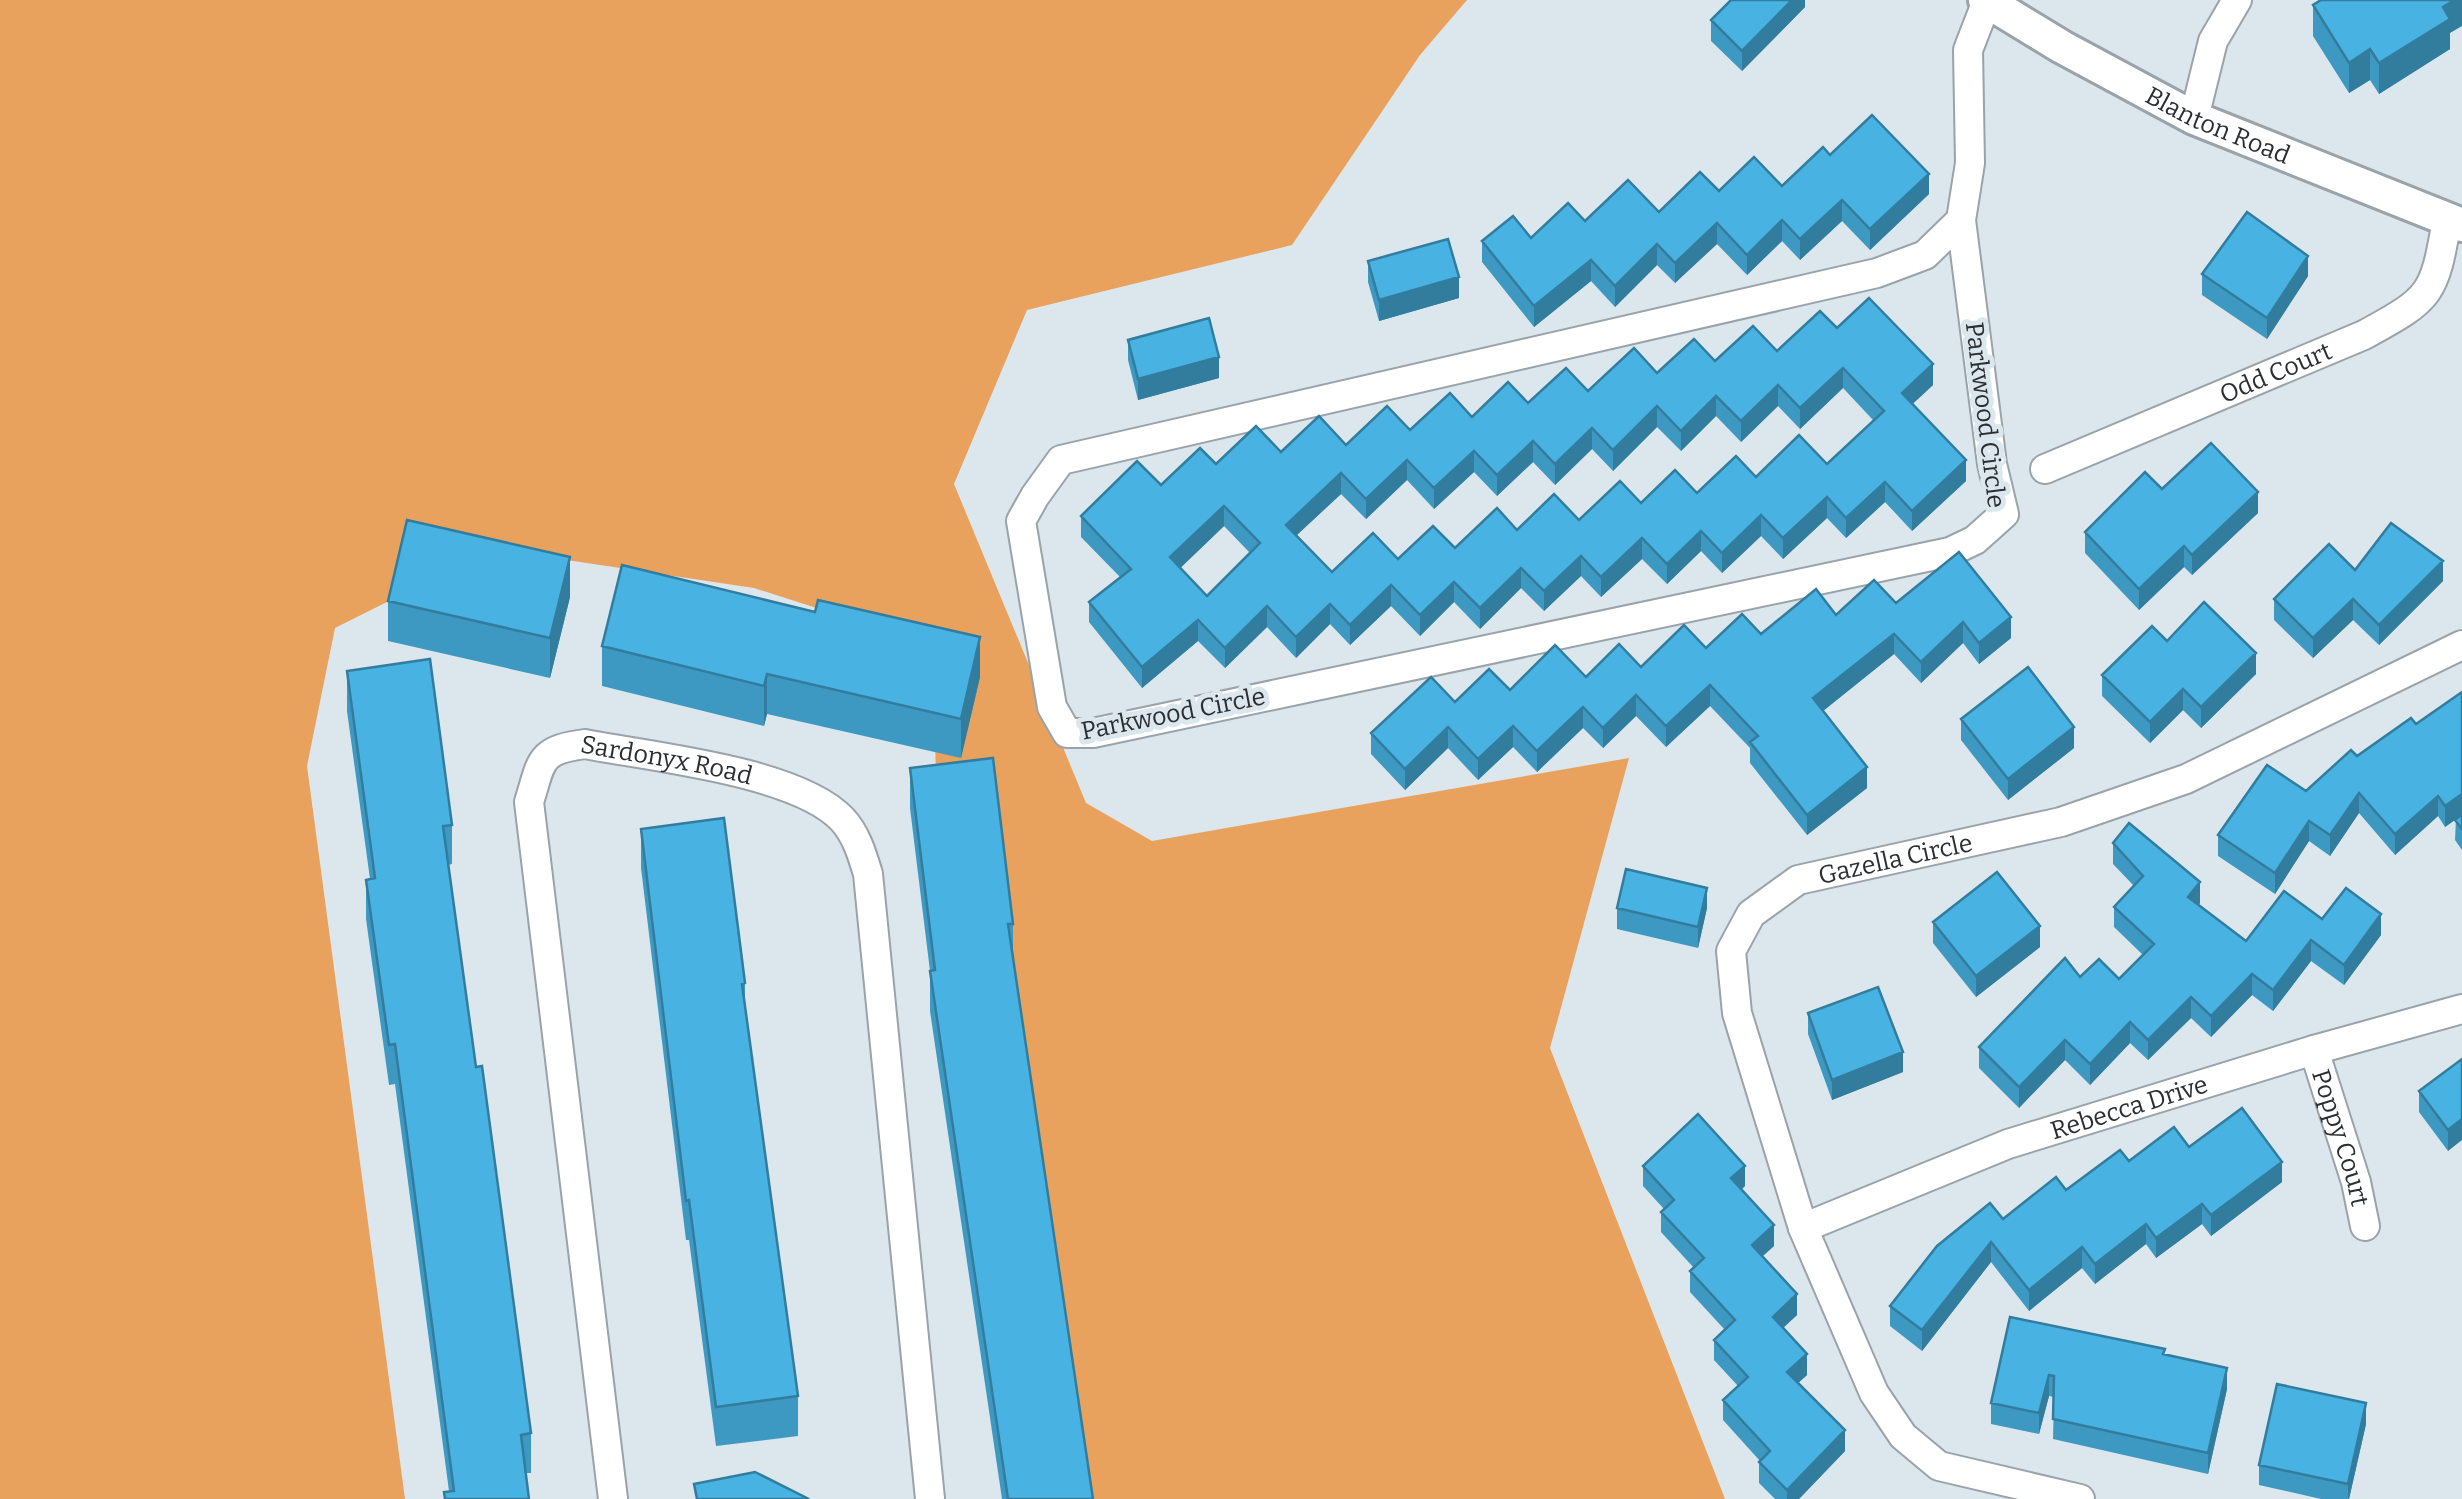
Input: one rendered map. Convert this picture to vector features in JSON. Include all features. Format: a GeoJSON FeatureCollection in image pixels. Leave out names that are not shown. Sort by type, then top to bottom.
{"type":"FeatureCollection","features":[{"type":"Feature","properties":{"kind":"street"},"geometry":{"type":"LineString","coordinates":[[2194,118],[2213,41],[2237,0]]}},
{"type":"Feature","properties":{"kind":"street","name":"Blanton Road"},"geometry":{"type":"LineString","coordinates":[[1986,1],[2194,118],[2454,222]]}},
{"type":"Feature","properties":{"kind":"street","name":"Parkwood Circle"},"geometry":{"type":"LineString","coordinates":[[1961,220],[1925,255],[1878,274],[1061,460],[1021,521],[1052,706],[1068,733],[1092,733],[1950,552],[1975,540],[2004,514],[1992,464],[1961,220],[1970,163],[1968,50],[1986,1]]}},
{"type":"Feature","properties":{"kind":"street","name":"Odd Court"},"geometry":{"type":"LineString","coordinates":[[2046,469],[2364,335],[2412,309],[2436,280],[2454,222]]}},
{"type":"Feature","properties":{"kind":"street","name":"Gazella Circle"},"geometry":{"type":"LineString","coordinates":[[2080,1499],[1939,1466],[1903,1436],[1874,1393],[1804,1228],[1737,1013],[1732,951],[1751,914],[1798,880],[2060,822],[2186,779],[2462,645]]}},
{"type":"Feature","properties":{"kind":"street","name":"Sardonyx Road"},"geometry":{"type":"LineString","coordinates":[[613,1499],[529,802],[543,760],[557,748],[584,744],[762,778],[795,788],[822,802],[844,820],[860,846],[868,874],[930,1499]]}},
{"type":"Feature","properties":{"kind":"street","name":"Rebecca Drive"},"geometry":{"type":"LineString","coordinates":[[1804,1228],[2008,1144],[2462,1009]]}},
{"type":"Feature","properties":{"kind":"street","name":"Poppy Court"},"geometry":{"type":"LineString","coordinates":[[2314,1050],[2356,1182],[2365,1226]]}},
{"type":"Feature","properties":{"kind":"shaded area"},"geometry":{"type":"Polygon","coordinates":[[[0,0],[1467,0],[1420,55],[1292,245],[1027,310],[954,484],[1086,803],[1152,841],[1629,758],[1550,1048],[1725,1499],[1034,1499],[939,891],[934,700],[910,638],[754,588],[493,549],[335,628],[307,766],[405,1499],[0,1499],[0,0]]]}},
{"type":"Feature","properties":{"kind":"building"},"geometry":{"type":"Polygon","coordinates":[[[1731,0],[1792,0],[1742,51],[1711,20],[1731,0]]]}},
{"type":"Feature","properties":{"kind":"building"},"geometry":{"type":"Polygon","coordinates":[[[2321,0],[2455,0],[2443,7],[2450,19],[2379,63],[2370,49],[2349,63],[2313,5],[2321,0]]]}},
{"type":"Feature","properties":{"kind":"building"},"geometry":{"type":"Polygon","coordinates":[[[1872,115],[1929,174],[1870,229],[1842,200],[1800,239],[1782,220],[1747,255],[1717,223],[1675,263],[1657,244],[1615,286],[1591,260],[1534,306],[1482,241],[1513,216],[1531,238],[1568,203],[1585,221],[1628,180],[1659,212],[1700,172],[1719,191],[1754,157],[1782,186],[1823,147],[1830,155],[1872,115]]]}},
{"type":"Feature","properties":{"kind":"building"},"geometry":{"type":"Polygon","coordinates":[[[2247,212],[2308,256],[2267,318],[2202,274],[2247,212]]]}},
{"type":"Feature","properties":{"kind":"building"},"geometry":{"type":"Polygon","coordinates":[[[1448,239],[1459,277],[1379,300],[1368,261],[1448,239]]]}},
{"type":"Feature","properties":{"kind":"building"},"geometry":{"type":"Polygon","coordinates":[[[1869,298],[1933,364],[1902,393],[1966,460],[1912,511],[1885,482],[1846,518],[1827,497],[1783,538],[1761,515],[1722,553],[1701,531],[1667,564],[1642,538],[1601,577],[1581,556],[1544,591],[1521,568],[1480,608],[1454,582],[1420,615],[1391,585],[1350,625],[1330,604],[1296,637],[1267,606],[1225,648],[1198,620],[1142,667],[1089,602],[1131,569],[1081,516],[1137,461],[1161,485],[1200,448],[1216,464],[1256,426],[1281,452],[1319,416],[1346,445],[1387,406],[1410,430],[1450,393],[1472,417],[1508,382],[1528,403],[1566,368],[1588,391],[1634,348],[1657,373],[1694,339],[1715,361],[1753,326],[1777,351],[1820,311],[1837,328],[1869,298]],[[1843,368],[1800,408],[1778,385],[1741,421],[1716,396],[1681,431],[1657,406],[1613,450],[1592,428],[1555,464],[1533,441],[1497,475],[1474,451],[1434,488],[1407,460],[1366,499],[1341,473],[1286,525],[1332,572],[1373,533],[1398,559],[1433,526],[1455,548],[1497,508],[1517,530],[1554,494],[1579,520],[1620,481],[1641,503],[1675,470],[1697,493],[1736,456],[1756,477],[1799,435],[1827,464],[1884,411],[1843,368]],[[1224,506],[1170,557],[1207,596],[1260,543],[1224,506]]]}},
{"type":"Feature","properties":{"kind":"building"},"geometry":{"type":"Polygon","coordinates":[[[1209,318],[1219,357],[1138,379],[1128,340],[1209,318]]]}},
{"type":"Feature","properties":{"kind":"building"},"geometry":{"type":"Polygon","coordinates":[[[2211,443],[2258,492],[2192,555],[2184,546],[2139,589],[2085,532],[2145,472],[2162,489],[2211,443]]]}},
{"type":"Feature","properties":{"kind":"building"},"geometry":{"type":"Polygon","coordinates":[[[407,520],[570,557],[550,638],[388,601],[407,520]]]}},
{"type":"Feature","properties":{"kind":"building"},"geometry":{"type":"Polygon","coordinates":[[[2391,523],[2443,561],[2379,625],[2353,599],[2313,638],[2274,599],[2329,544],[2355,570],[2391,523]]]}},
{"type":"Feature","properties":{"kind":"building"},"geometry":{"type":"Polygon","coordinates":[[[1959,552],[2011,617],[1979,643],[1963,622],[1921,662],[1894,634],[1813,698],[1867,767],[1807,815],[1750,742],[1758,736],[1710,685],[1666,726],[1636,695],[1603,728],[1583,707],[1537,751],[1513,726],[1478,759],[1448,727],[1405,769],[1371,733],[1431,677],[1455,702],[1489,669],[1510,690],[1555,645],[1586,677],[1619,644],[1641,667],[1684,625],[1706,648],[1742,614],[1761,634],[1816,589],[1836,615],[1874,580],[1896,603],[1959,552]]]}},
{"type":"Feature","properties":{"kind":"building"},"geometry":{"type":"Polygon","coordinates":[[[622,565],[815,612],[818,600],[980,637],[961,719],[767,674],[764,686],[602,646],[622,565]]]}},
{"type":"Feature","properties":{"kind":"building"},"geometry":{"type":"Polygon","coordinates":[[[2204,602],[2256,653],[2201,707],[2183,689],[2150,722],[2102,675],[2152,626],[2167,641],[2204,602]]]}},
{"type":"Feature","properties":{"kind":"building"},"geometry":{"type":"Polygon","coordinates":[[[430,659],[452,825],[443,826],[476,1067],[482,1066],[531,1433],[521,1435],[529,1499],[445,1499],[444,1492],[454,1491],[395,1044],[389,1045],[366,880],[375,878],[347,671],[430,659]]]}},
{"type":"Feature","properties":{"kind":"building"},"geometry":{"type":"Polygon","coordinates":[[[2028,667],[2074,727],[2008,779],[1961,719],[2028,667]]]}},
{"type":"Feature","properties":{"kind":"building"},"geometry":{"type":"Polygon","coordinates":[[[2462,692],[2462,794],[2445,806],[2438,796],[2395,834],[2359,793],[2330,835],[2309,821],[2275,873],[2218,835],[2267,765],[2306,791],[2351,750],[2357,756],[2411,718],[2416,724],[2462,692]]]}},
{"type":"Feature","properties":{"kind":"building"},"geometry":{"type":"Polygon","coordinates":[[[993,758],[1013,924],[1008,924],[1093,1499],[1008,1499],[930,971],[935,970],[910,768],[993,758]]]}},
{"type":"Feature","properties":{"kind":"building"},"geometry":{"type":"Polygon","coordinates":[[[724,818],[745,983],[742,984],[798,1396],[716,1407],[689,1200],[686,1201],[641,829],[724,818]]]}},
{"type":"Feature","properties":{"kind":"building"},"geometry":{"type":"Polygon","coordinates":[[[2129,823],[2200,882],[2188,897],[2246,941],[2284,891],[2322,919],[2346,888],[2381,914],[2344,965],[2311,940],[2273,990],[2252,974],[2211,1016],[2191,997],[2148,1040],[2130,1022],[2090,1064],[2065,1040],[2019,1087],[1979,1047],[2065,958],[2080,977],[2099,959],[2119,979],[2154,944],[2114,907],[2143,876],[2113,843],[2129,823]]]}},
{"type":"Feature","properties":{"kind":"building"},"geometry":{"type":"Polygon","coordinates":[[[1626,869],[1707,888],[1698,927],[1617,908],[1626,869]]]}},
{"type":"Feature","properties":{"kind":"building"},"geometry":{"type":"Polygon","coordinates":[[[1997,872],[2040,926],[1976,976],[1933,922],[1997,872]]]}},
{"type":"Feature","properties":{"kind":"building"},"geometry":{"type":"Polygon","coordinates":[[[1878,987],[1903,1052],[1832,1080],[1808,1013],[1878,987]]]}},
{"type":"Feature","properties":{"kind":"building"},"geometry":{"type":"Polygon","coordinates":[[[2462,1059],[2462,1119],[2448,1130],[2419,1091],[2462,1059]]]}},
{"type":"Feature","properties":{"kind":"building"},"geometry":{"type":"Polygon","coordinates":[[[2242,1108],[2282,1162],[2211,1215],[2202,1204],[2156,1238],[2146,1224],[2095,1264],[2082,1247],[2029,1290],[1991,1242],[1922,1330],[1890,1306],[1937,1246],[1990,1203],[2003,1219],[2056,1177],[2066,1190],[2120,1150],[2129,1161],[2174,1127],[2189,1147],[2242,1108]]]}},
{"type":"Feature","properties":{"kind":"building"},"geometry":{"type":"Polygon","coordinates":[[[1698,1114],[1745,1166],[1731,1178],[1774,1225],[1752,1245],[1797,1294],[1773,1317],[1807,1354],[1787,1372],[1845,1430],[1787,1490],[1759,1462],[1770,1451],[1723,1400],[1748,1377],[1714,1340],[1735,1320],[1690,1271],[1704,1258],[1661,1212],[1674,1200],[1643,1166],[1698,1114]]]}},
{"type":"Feature","properties":{"kind":"building"},"geometry":{"type":"Polygon","coordinates":[[[2010,1317],[2165,1349],[2163,1354],[2227,1368],[2208,1453],[2053,1419],[2054,1376],[2049,1375],[2039,1413],[1991,1403],[2010,1317]]]}},
{"type":"Feature","properties":{"kind":"building"},"geometry":{"type":"Polygon","coordinates":[[[2277,1384],[2366,1403],[2348,1484],[2259,1465],[2277,1384]]]}},
{"type":"Feature","properties":{"kind":"building"},"geometry":{"type":"Polygon","coordinates":[[[755,1472],[809,1499],[697,1499],[694,1484],[755,1472]]]}}]}
